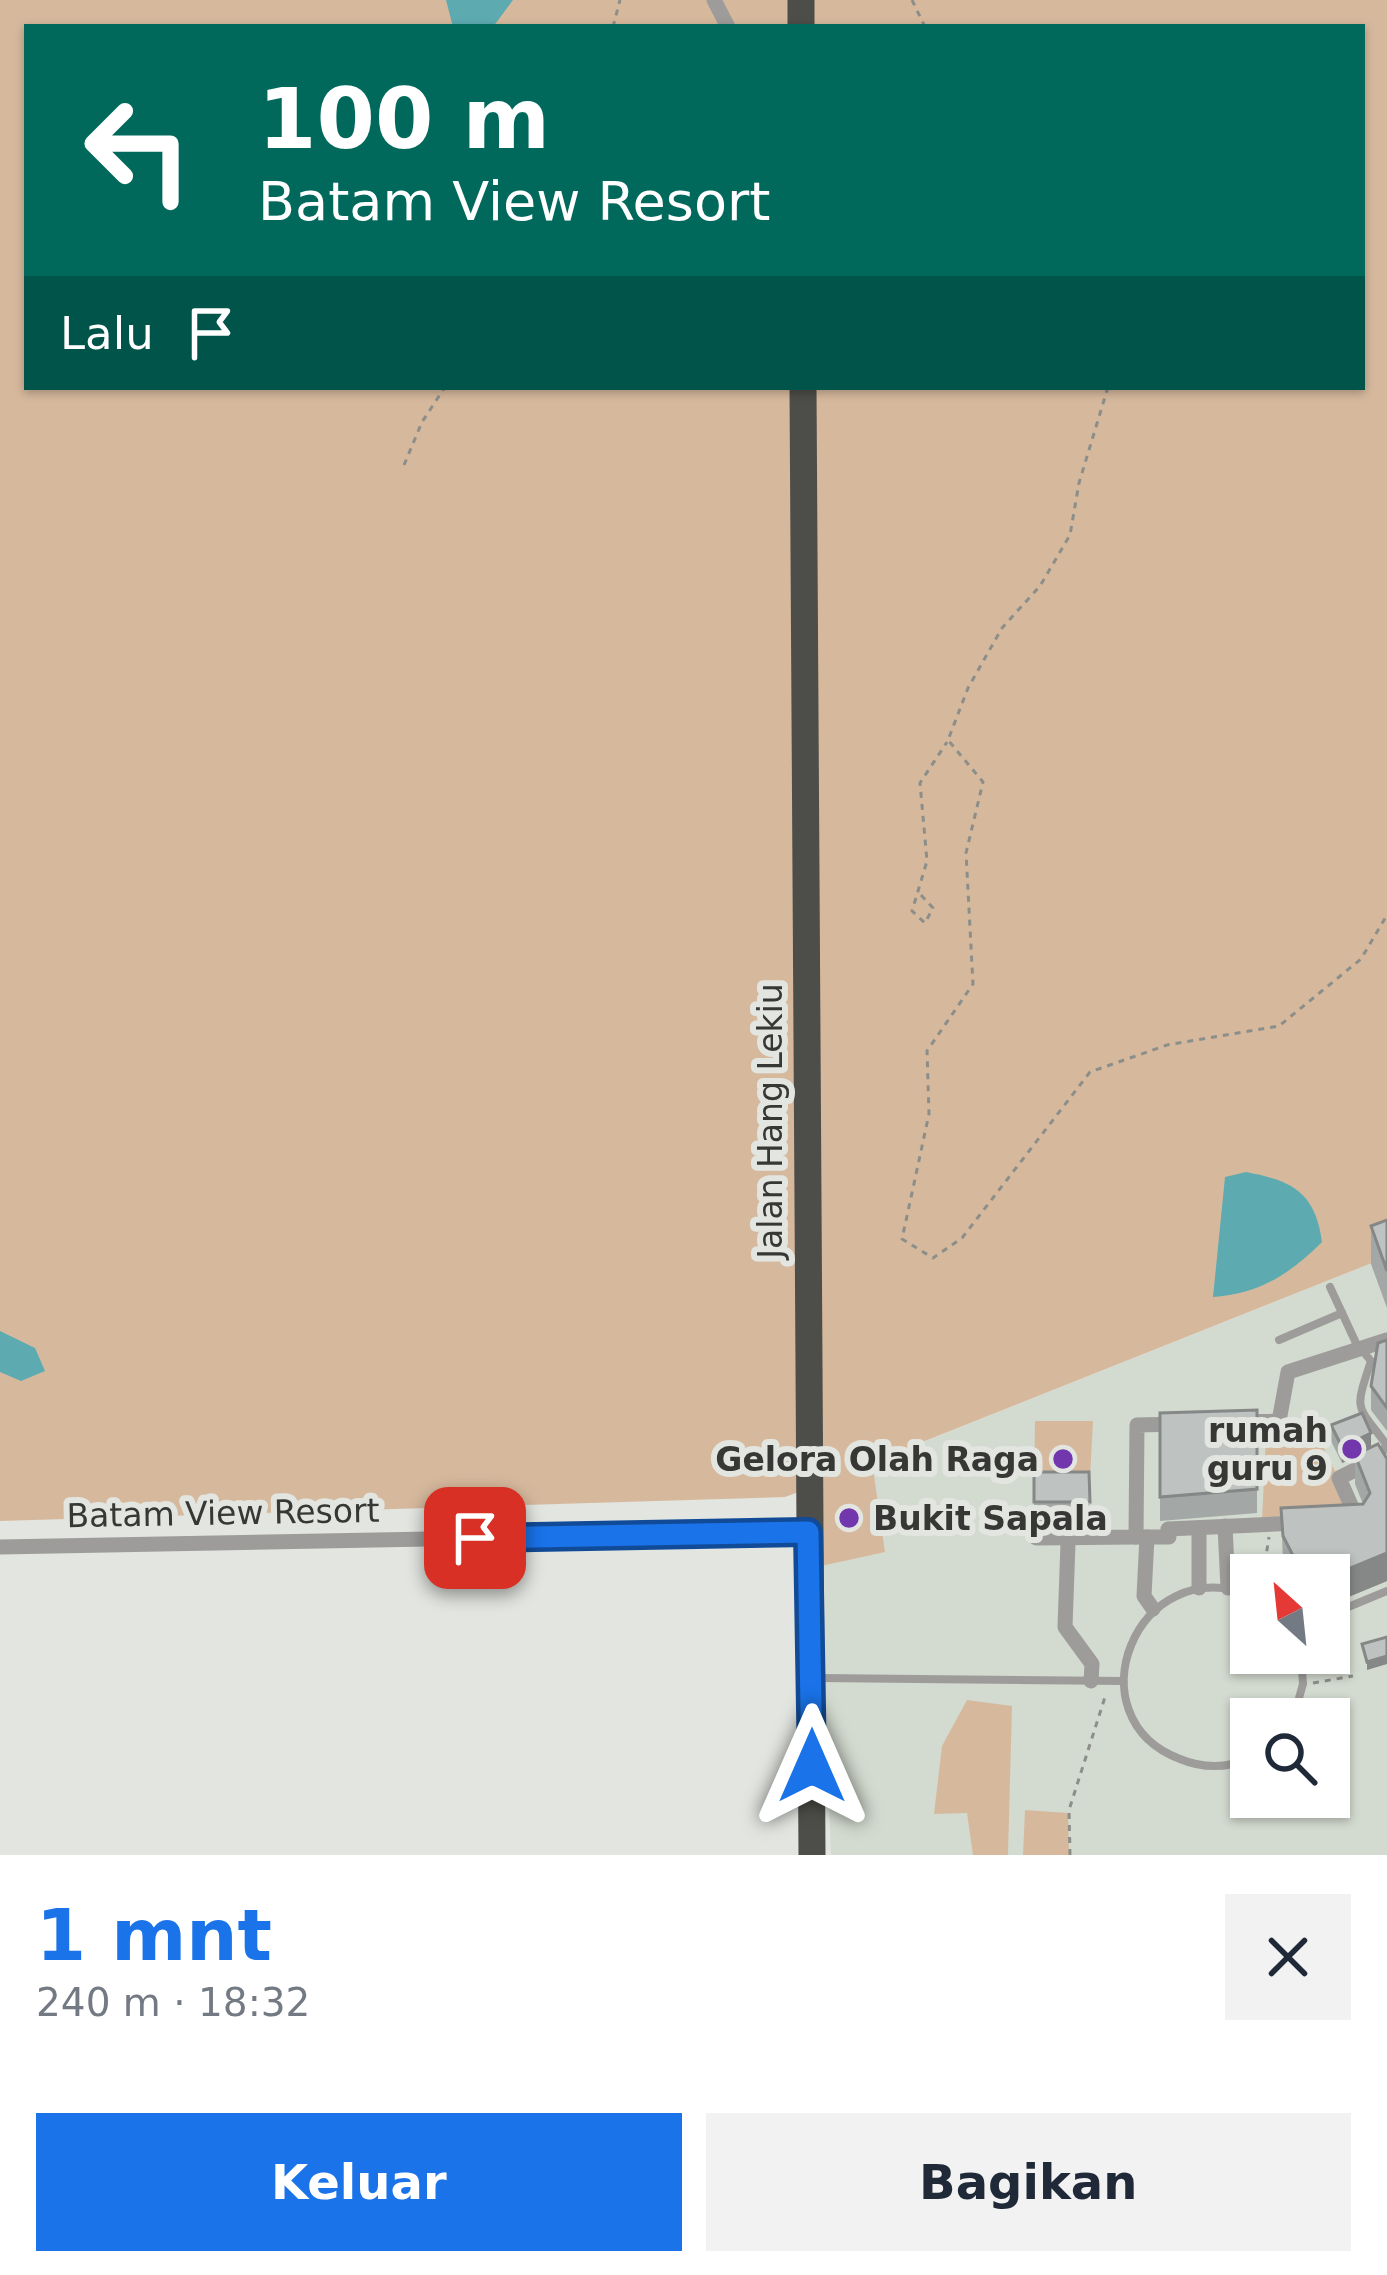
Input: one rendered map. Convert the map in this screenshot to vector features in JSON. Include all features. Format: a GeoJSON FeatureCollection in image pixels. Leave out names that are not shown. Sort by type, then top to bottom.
{"type":"FeatureCollection","features":[{"type":"Feature","properties":{"kind":"highway","name":"Jalan Hang Lekiu"},"geometry":{"type":"LineString","coordinates":[[803,390],[812,1855]]}},
{"type":"Feature","properties":{"kind":"street"},"geometry":{"type":"LineString","coordinates":[[1232,1422],[1279,1421],[1288,1372],[1367,1354],[1387,1340]]}},
{"type":"Feature","properties":{"kind":"street"},"geometry":{"type":"LineString","coordinates":[[1154,1610],[1144,1596],[1137,1425],[1208,1423]]}},
{"type":"Feature","properties":{"kind":"street"},"geometry":{"type":"LineString","coordinates":[[1337,1522],[1358,1521],[1339,1478],[1385,1461]]}},
{"type":"Feature","properties":{"kind":"street"},"geometry":{"type":"LineString","coordinates":[[1036,1538],[1169,1538],[1168,1529],[1316,1522]]}},
{"type":"Feature","properties":{"kind":"street"},"geometry":{"type":"LineString","coordinates":[[1226,1526],[1228,1588]]}},
{"type":"Feature","properties":{"kind":"street"},"geometry":{"type":"LineString","coordinates":[[1199,1528],[1199,1588]]}},
{"type":"Feature","properties":{"kind":"street","name":"Batam View Resort"},"geometry":{"type":"LineString","coordinates":[[0,1547],[808,1532]]}},
{"type":"Feature","properties":{"kind":"street"},"geometry":{"type":"LineString","coordinates":[[1067,1543],[1065,1627],[1092,1664],[1091,1681]]}},
{"type":"Feature","properties":{"kind":"lane"},"geometry":{"type":"LineString","coordinates":[[1330,1287],[1367,1354],[1358,1405],[1362,1418],[1386,1444],[1385,1461]]}},
{"type":"Feature","properties":{"kind":"lane"},"geometry":{"type":"LineString","coordinates":[[1280,1340],[1342,1313]]}},
{"type":"Feature","properties":{"kind":"lane"},"geometry":{"type":"LineString","coordinates":[[1367,1354],[1387,1355]]}},
{"type":"Feature","properties":{"kind":"lane"},"geometry":{"type":"LineString","coordinates":[[1228,1588],[1199,1588],[1154,1610],[1130,1642],[1123,1681],[1137,1725],[1171,1756],[1216,1767],[1230,1763]]}},
{"type":"Feature","properties":{"kind":"lane"},"geometry":{"type":"LineString","coordinates":[[1350,1607],[1387,1591]]}},
{"type":"Feature","properties":{"kind":"lane"},"geometry":{"type":"LineString","coordinates":[[1299,1698],[1302,1674]]}},
{"type":"Feature","properties":{"kind":"lane"},"geometry":{"type":"LineString","coordinates":[[812,1678],[1123,1681]]}},
{"type":"Feature","properties":{"kind":"path"},"geometry":{"type":"LineString","coordinates":[[404,465],[422,422],[444,390]]}},
{"type":"Feature","properties":{"kind":"path"},"geometry":{"type":"LineString","coordinates":[[921,895],[927,861],[920,783],[948,740],[1002,628],[1040,586],[1070,535],[1079,483],[1107,390]]}},
{"type":"Feature","properties":{"kind":"path"},"geometry":{"type":"LineString","coordinates":[[948,740],[983,782],[966,853],[973,984],[927,1051],[928,1114],[902,1239],[933,1258],[962,1238],[1090,1072],[1168,1046],[1279,1026],[1361,959],[1387,916]]}},
{"type":"Feature","properties":{"kind":"path"},"geometry":{"type":"LineString","coordinates":[[1263,1554],[1274,1525]]}},
{"type":"Feature","properties":{"kind":"path"},"geometry":{"type":"LineString","coordinates":[[1303,1684],[1353,1676]]}},
{"type":"Feature","properties":{"kind":"path"},"geometry":{"type":"LineString","coordinates":[[1070,1855],[1070,1810],[1110,1681]]}},
{"type":"Feature","properties":{"kind":"shaded area"},"geometry":{"type":"Polygon","coordinates":[[[0,0],[1387,0],[1387,1257],[872,1462],[885,1552],[821,1566],[817,1485],[785,1497],[0,1521],[0,0]]]}},
{"type":"Feature","properties":{"kind":"shaded area"},"geometry":{"type":"Polygon","coordinates":[[[1387,1257],[1387,1855],[831,1855],[818,1484],[1387,1257]]]}},
{"type":"Feature","properties":{"kind":"shaded area","name":"Gelora Olah Raga"},"geometry":{"type":"Polygon","coordinates":[[[1035,1421],[1093,1421],[1089,1496],[1034,1496],[1035,1421]]]}},
{"type":"Feature","properties":{"kind":"shaded area"},"geometry":{"type":"Polygon","coordinates":[[[1266,1437],[1319,1438],[1357,1517],[1262,1520],[1266,1437]]]}},
{"type":"Feature","properties":{"kind":"shaded area"},"geometry":{"type":"Polygon","coordinates":[[[967,1700],[1012,1706],[1008,1855],[973,1855],[967,1813],[934,1814],[942,1746],[967,1700]]]}},
{"type":"Feature","properties":{"kind":"shaded area"},"geometry":{"type":"Polygon","coordinates":[[[1025,1810],[1068,1813],[1069,1855],[1023,1855],[1025,1810]]]}},
{"type":"Feature","properties":{"kind":"water"},"geometry":{"type":"Polygon","coordinates":[[[446,0],[513,0],[495,24],[452,24],[446,0]]]}},
{"type":"Feature","properties":{"kind":"water"},"geometry":{"type":"Polygon","coordinates":[[[1246,1172],[1299,1192],[1314,1212],[1322,1242],[1273,1280],[1245,1292],[1213,1297],[1225,1177],[1246,1172]]]}},
{"type":"Feature","properties":{"kind":"water"},"geometry":{"type":"Polygon","coordinates":[[[0,1331],[35,1348],[45,1371],[21,1381],[0,1372],[0,1331]]]}},
{"type":"Feature","properties":{"kind":"building"},"geometry":{"type":"Polygon","coordinates":[[[1387,1220],[1387,1271],[1371,1226],[1387,1220]]]}},
{"type":"Feature","properties":{"kind":"building"},"geometry":{"type":"Polygon","coordinates":[[[1387,1340],[1387,1408],[1371,1386],[1378,1343],[1387,1340]]]}},
{"type":"Feature","properties":{"kind":"building"},"geometry":{"type":"Polygon","coordinates":[[[1257,1410],[1257,1489],[1160,1497],[1160,1413],[1257,1410]]]}},
{"type":"Feature","properties":{"kind":"building"},"geometry":{"type":"Polygon","coordinates":[[[1362,1413],[1371,1433],[1342,1447],[1331,1425],[1362,1413]]]}},
{"type":"Feature","properties":{"kind":"building"},"geometry":{"type":"Polygon","coordinates":[[[1378,1444],[1387,1459],[1387,1553],[1350,1568],[1350,1554],[1292,1554],[1283,1536],[1281,1508],[1363,1504],[1370,1493],[1355,1455],[1378,1444]]]}},
{"type":"Feature","properties":{"kind":"building"},"geometry":{"type":"Polygon","coordinates":[[[1034,1472],[1089,1472],[1090,1502],[1034,1502],[1034,1472]]]}},
{"type":"Feature","properties":{"kind":"building"},"geometry":{"type":"Polygon","coordinates":[[[1387,1637],[1387,1656],[1367,1662],[1362,1644],[1387,1637]]]}},
{"type":"Feature","properties":{"kind":"place","name":"rumah guru 9"},"geometry":{"type":"Point","coordinates":[1352,1449]}},
{"type":"Feature","properties":{"kind":"place","name":"Gelora Olah Raga"},"geometry":{"type":"Point","coordinates":[1063,1459]}},
{"type":"Feature","properties":{"kind":"place","name":"Bukit Sapala"},"geometry":{"type":"Point","coordinates":[849,1518]}},
{"type":"Feature","properties":{"kind":"route"},"geometry":{"type":"LineString","coordinates":[[475,1538],[808,1532],[812,1766]]}}]}
